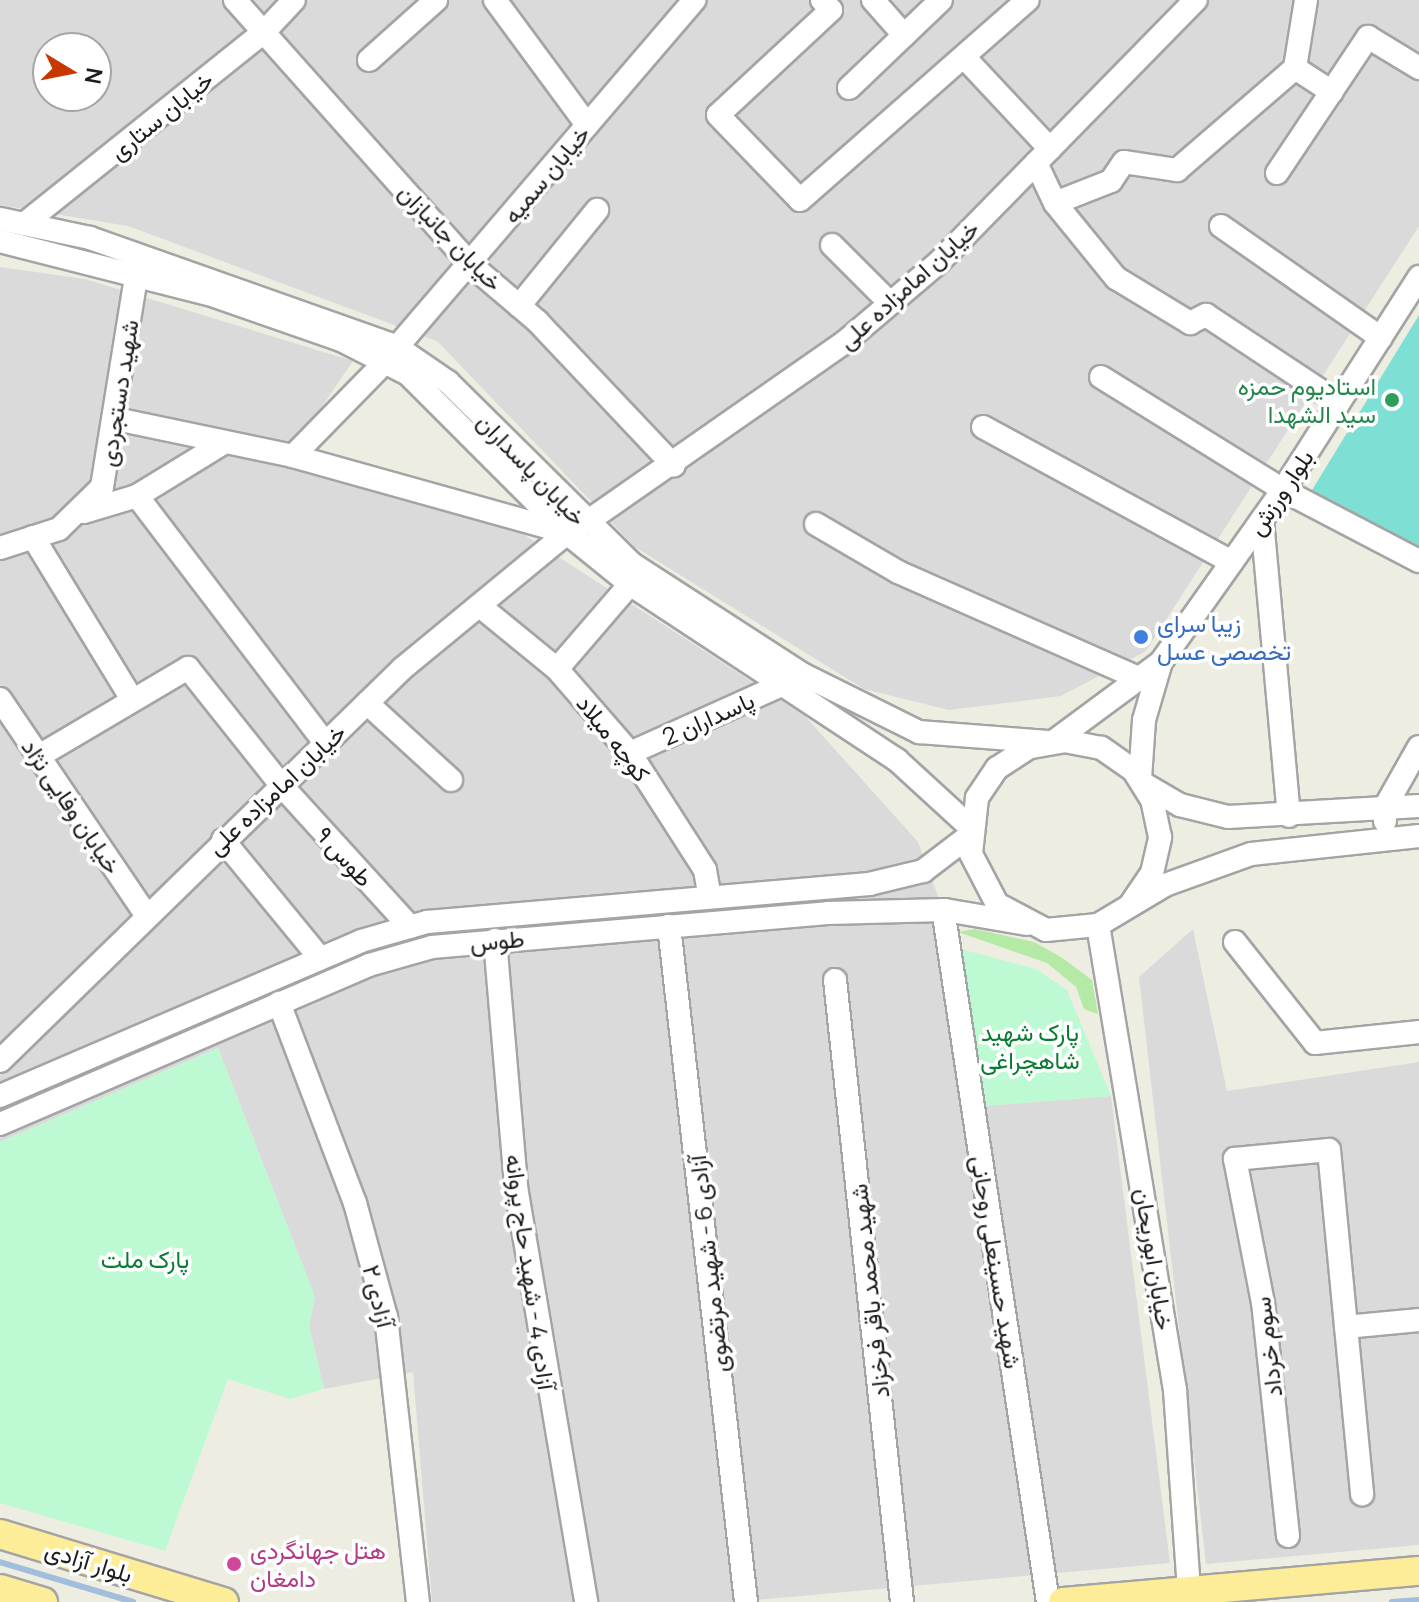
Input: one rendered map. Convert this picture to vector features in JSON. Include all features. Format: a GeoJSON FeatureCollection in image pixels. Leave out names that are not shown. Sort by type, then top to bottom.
{"type":"FeatureCollection","features":[{"type":"Feature","properties":{"kind":"main road","name":"بلوار آزادی"},"geometry":{"type":"LineString","coordinates":[[0,1534],[224,1602]]}},
{"type":"Feature","properties":{"kind":"main road"},"geometry":{"type":"LineString","coordinates":[[1063,1602],[1190,1599],[1419,1571]]}},
{"type":"Feature","properties":{"kind":"main road"},"geometry":{"type":"LineString","coordinates":[[0,1589],[43,1602]]}},
{"type":"Feature","properties":{"kind":"street","name":"خیابان جانبازان"},"geometry":{"type":"LineString","coordinates":[[235,0],[471,265],[519,306],[674,466]]}},
{"type":"Feature","properties":{"kind":"street","name":"خیابان ستاری"},"geometry":{"type":"LineString","coordinates":[[24,224],[265,31],[294,0]]}},
{"type":"Feature","properties":{"kind":"street"},"geometry":{"type":"LineString","coordinates":[[369,60],[436,0]]}},
{"type":"Feature","properties":{"kind":"street"},"geometry":{"type":"LineString","coordinates":[[495,0],[587,125]]}},
{"type":"Feature","properties":{"kind":"street","name":"خیابان سمیه"},"geometry":{"type":"LineString","coordinates":[[293,456],[471,265],[694,0]]}},
{"type":"Feature","properties":{"kind":"street"},"geometry":{"type":"LineString","coordinates":[[822,0],[831,10],[718,115],[800,200],[1028,0]]}},
{"type":"Feature","properties":{"kind":"street"},"geometry":{"type":"LineString","coordinates":[[873,0],[904,35]]}},
{"type":"Feature","properties":{"kind":"street"},"geometry":{"type":"LineString","coordinates":[[849,88],[941,0]]}},
{"type":"Feature","properties":{"kind":"street","name":"خیابان امامزاده علی"},"geometry":{"type":"LineString","coordinates":[[0,1060],[145,913],[367,703],[575,528],[674,466],[890,303],[1043,156],[1196,0]]}},
{"type":"Feature","properties":{"kind":"street"},"geometry":{"type":"LineString","coordinates":[[1055,203],[1111,181],[1124,162],[1177,170],[1295,68],[1306,0]]}},
{"type":"Feature","properties":{"kind":"street"},"geometry":{"type":"LineString","coordinates":[[1277,173],[1368,37],[1419,68]]}},
{"type":"Feature","properties":{"kind":"street"},"geometry":{"type":"LineString","coordinates":[[964,57],[1043,156],[1055,203],[1116,278],[1190,323],[1206,315],[1339,403]]}},
{"type":"Feature","properties":{"kind":"street"},"geometry":{"type":"LineString","coordinates":[[1295,68],[1332,92]]}},
{"type":"Feature","properties":{"kind":"street"},"geometry":{"type":"LineString","coordinates":[[519,306],[597,210]]}},
{"type":"Feature","properties":{"kind":"street","name":"خیابان پاسداران"},"geometry":{"type":"LineString","coordinates":[[0,219],[175,265],[391,354],[448,382],[575,528],[630,584],[786,683],[897,760],[970,832]]}},
{"type":"Feature","properties":{"kind":"street"},"geometry":{"type":"LineString","coordinates":[[1221,226],[1381,338]]}},
{"type":"Feature","properties":{"kind":"street","name":"خیابان پاسداران"},"geometry":{"type":"LineString","coordinates":[[0,241],[137,271],[391,354]]}},
{"type":"Feature","properties":{"kind":"street"},"geometry":{"type":"LineString","coordinates":[[832,245],[890,303]]}},
{"type":"Feature","properties":{"kind":"street","name":"شهید دستجردی"},"geometry":{"type":"LineString","coordinates":[[84,512],[102,487],[116,419],[137,271]]}},
{"type":"Feature","properties":{"kind":"street","name":"بلوار ورزش"},"geometry":{"type":"LineString","coordinates":[[1161,662],[1283,490],[1419,277]]}},
{"type":"Feature","properties":{"kind":"street"},"geometry":{"type":"LineString","coordinates":[[1101,377],[1283,490],[1419,561]]}},
{"type":"Feature","properties":{"kind":"street"},"geometry":{"type":"LineString","coordinates":[[116,419],[293,456],[575,528]]}},
{"type":"Feature","properties":{"kind":"street"},"geometry":{"type":"LineString","coordinates":[[983,427],[1232,562]]}},
{"type":"Feature","properties":{"kind":"street"},"geometry":{"type":"LineString","coordinates":[[0,548],[33,537],[84,512],[137,496],[225,442]]}},
{"type":"Feature","properties":{"kind":"street"},"geometry":{"type":"LineString","coordinates":[[137,496],[325,743]]}},
{"type":"Feature","properties":{"kind":"street"},"geometry":{"type":"LineString","coordinates":[[1262,520],[1289,816]]}},
{"type":"Feature","properties":{"kind":"street"},"geometry":{"type":"LineString","coordinates":[[816,524],[898,572],[1141,679]]}},
{"type":"Feature","properties":{"kind":"street","name":"خیابان پاسداران"},"geometry":{"type":"LineString","coordinates":[[575,528],[857,705],[919,732],[1050,742]]}},
{"type":"Feature","properties":{"kind":"street"},"geometry":{"type":"LineString","coordinates":[[33,537],[132,699],[39,756]]}},
{"type":"Feature","properties":{"kind":"street"},"geometry":{"type":"LineString","coordinates":[[557,669],[630,584]]}},
{"type":"Feature","properties":{"kind":"street","name":"کوچه میلاد"},"geometry":{"type":"LineString","coordinates":[[481,607],[557,669],[630,753],[705,870],[710,897]]}},
{"type":"Feature","properties":{"kind":"street"},"geometry":{"type":"LineString","coordinates":[[1161,662],[1050,742],[997,768],[977,798],[970,832],[984,889],[1027,924],[1064,932],[1098,925],[1131,904],[1251,854],[1419,836]]}},
{"type":"Feature","properties":{"kind":"street"},"geometry":{"type":"LineString","coordinates":[[1131,904],[1152,873],[1160,837],[1142,781],[1144,720],[1161,662]]}},
{"type":"Feature","properties":{"kind":"street","name":"طوس ۹"},"geometry":{"type":"LineString","coordinates":[[132,699],[188,668],[281,785],[410,927]]}},
{"type":"Feature","properties":{"kind":"street","name":"پاسداران 2"},"geometry":{"type":"LineString","coordinates":[[630,753],[786,683]]}},
{"type":"Feature","properties":{"kind":"street","name":"خیابان وفایی نژاد"},"geometry":{"type":"LineString","coordinates":[[0,699],[145,913]]}},
{"type":"Feature","properties":{"kind":"street"},"geometry":{"type":"LineString","coordinates":[[367,703],[451,780]]}},
{"type":"Feature","properties":{"kind":"street"},"geometry":{"type":"LineString","coordinates":[[1050,742],[1101,748],[1142,781],[1203,812],[1289,816],[1419,806]]}},
{"type":"Feature","properties":{"kind":"street"},"geometry":{"type":"LineString","coordinates":[[1419,747],[1384,809],[1390,838],[1419,855]]}},
{"type":"Feature","properties":{"kind":"street","name":"طوس"},"geometry":{"type":"LineString","coordinates":[[0,1096],[320,958],[410,927],[869,884],[923,871],[970,832]]}},
{"type":"Feature","properties":{"kind":"street"},"geometry":{"type":"LineString","coordinates":[[223,840],[320,958]]}},
{"type":"Feature","properties":{"kind":"street","name":"طوس"},"geometry":{"type":"LineString","coordinates":[[0,1124],[369,965],[495,940],[945,910],[1027,924]]}},
{"type":"Feature","properties":{"kind":"street","name":"شهید حسینعلی روحانی"},"geometry":{"type":"LineString","coordinates":[[945,922],[1048,1602]]}},
{"type":"Feature","properties":{"kind":"street","name":"خیابان ابوریحان"},"geometry":{"type":"LineString","coordinates":[[1098,925],[1175,1390],[1190,1599]]}},
{"type":"Feature","properties":{"kind":"street","name":"آزادی 6 - شهید مرتضوی"},"geometry":{"type":"LineString","coordinates":[[669,926],[746,1602]]}},
{"type":"Feature","properties":{"kind":"street","name":"آزادی 4 - شهید حاج پروانه"},"geometry":{"type":"LineString","coordinates":[[495,940],[516,1187],[586,1602]]}},
{"type":"Feature","properties":{"kind":"street"},"geometry":{"type":"LineString","coordinates":[[1235,942],[1315,1043],[1419,1032]]}},
{"type":"Feature","properties":{"kind":"street","name":"شهید محمد باقر فرخزاد"},"geometry":{"type":"LineString","coordinates":[[835,980],[902,1602]]}},
{"type":"Feature","properties":{"kind":"street","name":"آزادی ۲"},"geometry":{"type":"LineString","coordinates":[[279,1003],[355,1203],[386,1317],[418,1602]]}},
{"type":"Feature","properties":{"kind":"street","name":"سوم خرداد"},"geometry":{"type":"LineString","coordinates":[[1288,1536],[1263,1303],[1235,1159],[1329,1150],[1346,1327]]}},
{"type":"Feature","properties":{"kind":"street"},"geometry":{"type":"LineString","coordinates":[[1362,1494],[1346,1327],[1419,1320]]}},
{"type":"Feature","properties":{"kind":"shaded area"},"geometry":{"type":"Polygon","coordinates":[[[0,0],[1419,0],[1419,226],[1146,651],[1061,696],[949,710],[864,689],[635,547],[437,341],[128,226],[0,205],[0,0]]]}},
{"type":"Feature","properties":{"kind":"shaded area"},"geometry":{"type":"Polygon","coordinates":[[[0,267],[85,279],[353,361],[284,462],[512,527],[805,716],[918,842],[957,948],[983,1106],[1111,1096],[1170,1563],[733,1602],[432,1602],[413,1372],[324,1389],[309,1326],[315,1297],[218,1048],[0,1142],[0,267]]]}},
{"type":"Feature","properties":{"kind":"shaded area","name":"استادیوم حمزه سید الشهدا"},"geometry":{"type":"Polygon","coordinates":[[[1419,315],[1419,546],[1309,495],[1419,315]]]}},
{"type":"Feature","properties":{"kind":"shaded area"},"geometry":{"type":"Polygon","coordinates":[[[1193,929],[1227,1091],[1419,1062],[1419,1545],[1206,1564],[1139,977],[1193,929]]]}},
{"type":"Feature","properties":{"kind":"green space"},"geometry":{"type":"Polygon","coordinates":[[[975,929],[1034,942],[1061,957],[1092,980],[1098,1014],[1084,1009],[1076,987],[1047,963],[958,932],[975,929]]]}},
{"type":"Feature","properties":{"kind":"green space","name":"پارک شهید شاهچراغی"},"geometry":{"type":"Polygon","coordinates":[[[957,948],[1036,969],[1067,990],[1111,1096],[983,1106],[957,948]]]}},
{"type":"Feature","properties":{"kind":"green space","name":"پارک ملت"},"geometry":{"type":"Polygon","coordinates":[[[218,1048],[315,1297],[309,1326],[324,1389],[290,1399],[228,1379],[165,1551],[0,1503],[0,1142],[218,1048]]]}},
{"type":"Feature","properties":{"kind":"waterway"},"geometry":{"type":"LineString","coordinates":[[0,1562],[133,1602]]}},
{"type":"Feature","properties":{"kind":"waterway"},"geometry":{"type":"LineString","coordinates":[[1392,1602],[1419,1600]]}},
{"type":"Feature","properties":{"kind":"place","name":"استادیوم حمزه سید الشهدا"},"geometry":{"type":"Point","coordinates":[1392,400]}},
{"type":"Feature","properties":{"kind":"place","name":"زیبا سرای تخصصی عسل"},"geometry":{"type":"Point","coordinates":[1141,637]}},
{"type":"Feature","properties":{"kind":"place","name":"هتل جهانگردى دامغان"},"geometry":{"type":"Point","coordinates":[234,1564]}}]}
